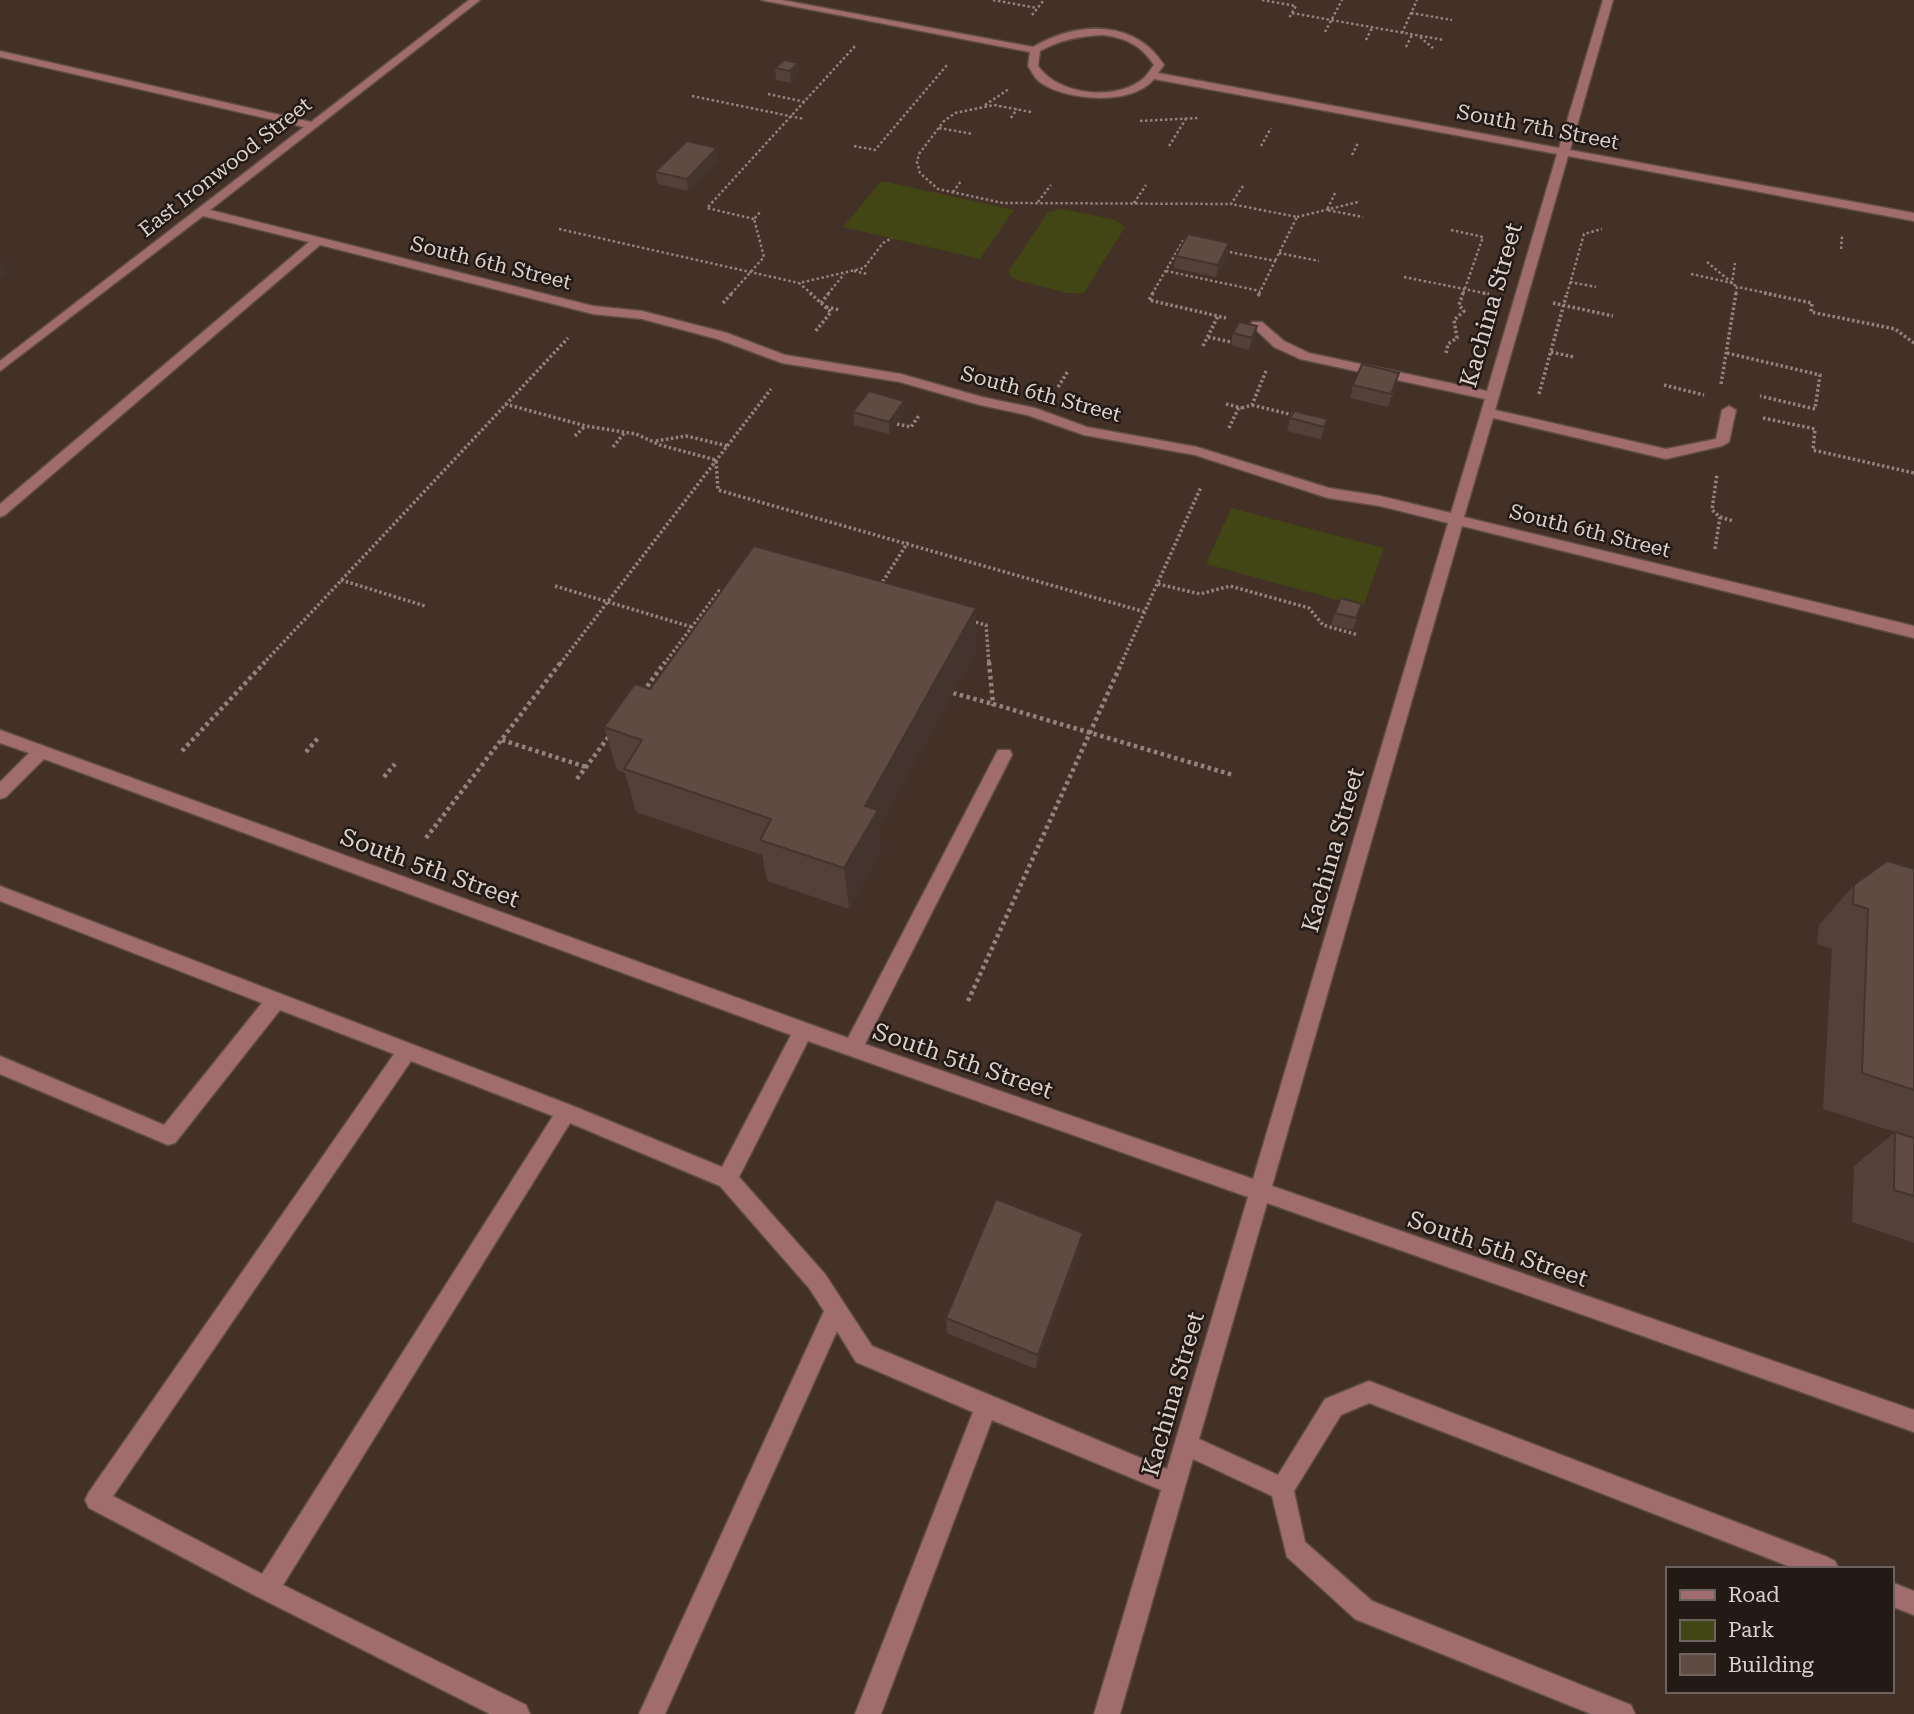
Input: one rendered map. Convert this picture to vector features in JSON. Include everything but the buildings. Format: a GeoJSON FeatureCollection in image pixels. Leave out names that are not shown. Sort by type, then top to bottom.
{"type":"FeatureCollection","features":[{"type":"Feature","properties":{"kind":"street","name":"East Ironwood Street"},"geometry":{"type":"LineString","coordinates":[[0,367],[475,0]]}},
{"type":"Feature","properties":{"kind":"street"},"geometry":{"type":"LineString","coordinates":[[766,0],[843,10],[1035,50]]}},
{"type":"Feature","properties":{"kind":"street","name":"Kachina Street"},"geometry":{"type":"LineString","coordinates":[[1107,1714],[1608,0]]}},
{"type":"Feature","properties":{"kind":"street"},"geometry":{"type":"LineString","coordinates":[[1096,33],[1127,37],[1144,45],[1155,54],[1159,65],[1155,76],[1146,84],[1112,94],[1071,92],[1047,83],[1032,69],[1031,60],[1035,50],[1047,41],[1064,35],[1096,33]]}},
{"type":"Feature","properties":{"kind":"street"},"geometry":{"type":"LineString","coordinates":[[0,54],[311,125]]}},
{"type":"Feature","properties":{"kind":"street","name":"South 7th Street"},"geometry":{"type":"LineString","coordinates":[[1155,76],[1914,217]]}},
{"type":"Feature","properties":{"kind":"street","name":"South 6th Street"},"geometry":{"type":"LineString","coordinates":[[199,211],[500,287],[601,310],[642,314],[699,330],[782,359],[901,378],[979,401],[1030,411],[1084,431],[1152,442],[1215,457],[1328,493],[1380,501],[1914,632]]}},
{"type":"Feature","properties":{"kind":"street"},"geometry":{"type":"LineString","coordinates":[[0,512],[318,241]]}},
{"type":"Feature","properties":{"kind":"street"},"geometry":{"type":"LineString","coordinates":[[1251,323],[1290,351],[1492,396]]}},
{"type":"Feature","properties":{"kind":"street"},"geometry":{"type":"LineString","coordinates":[[1487,412],[1666,454],[1722,442],[1729,410]]}},
{"type":"Feature","properties":{"kind":"street","name":"South 5th Street"},"geometry":{"type":"LineString","coordinates":[[0,736],[803,1031],[1914,1421]]}},
{"type":"Feature","properties":{"kind":"street"},"geometry":{"type":"LineString","coordinates":[[0,792],[42,751]]}},
{"type":"Feature","properties":{"kind":"street"},"geometry":{"type":"LineString","coordinates":[[853,1048],[1004,755]]}},
{"type":"Feature","properties":{"kind":"street"},"geometry":{"type":"LineString","coordinates":[[0,893],[408,1050],[727,1178],[817,1281],[864,1353],[1175,1484]]}},
{"type":"Feature","properties":{"kind":"street"},"geometry":{"type":"LineString","coordinates":[[0,1065],[168,1136],[276,1000]]}},
{"type":"Feature","properties":{"kind":"street"},"geometry":{"type":"LineString","coordinates":[[727,1178],[803,1031]]}},
{"type":"Feature","properties":{"kind":"street"},"geometry":{"type":"LineString","coordinates":[[408,1050],[97,1500],[517,1714]]}},
{"type":"Feature","properties":{"kind":"street"},"geometry":{"type":"LineString","coordinates":[[266,1588],[566,1112]]}},
{"type":"Feature","properties":{"kind":"street"},"geometry":{"type":"LineString","coordinates":[[652,1714],[836,1308]]}},
{"type":"Feature","properties":{"kind":"street"},"geometry":{"type":"LineString","coordinates":[[1622,1714],[1364,1610],[1296,1549],[1282,1489],[1333,1407],[1369,1392],[1822,1567]]}},
{"type":"Feature","properties":{"kind":"street"},"geometry":{"type":"LineString","coordinates":[[869,1714],[986,1406]]}},
{"type":"Feature","properties":{"kind":"street"},"geometry":{"type":"LineString","coordinates":[[1185,1444],[1282,1489]]}},
{"type":"Feature","properties":{"kind":"street"},"geometry":{"type":"LineString","coordinates":[[1893,1595],[1914,1603]]}},
{"type":"Feature","properties":{"kind":"path"},"geometry":{"type":"LineString","coordinates":[[993,0],[1038,8]]}},
{"type":"Feature","properties":{"kind":"path"},"geometry":{"type":"LineString","coordinates":[[1262,0],[1296,6],[1289,18]]}},
{"type":"Feature","properties":{"kind":"path"},"geometry":{"type":"LineString","coordinates":[[1325,32],[1342,0]]}},
{"type":"Feature","properties":{"kind":"path"},"geometry":{"type":"LineString","coordinates":[[1402,33],[1417,0]]}},
{"type":"Feature","properties":{"kind":"path"},"geometry":{"type":"LineString","coordinates":[[1292,13],[1444,40]]}},
{"type":"Feature","properties":{"kind":"path"},"geometry":{"type":"LineString","coordinates":[[1411,13],[1452,20]]}},
{"type":"Feature","properties":{"kind":"path"},"geometry":{"type":"LineString","coordinates":[[1366,40],[1372,27]]}},
{"type":"Feature","properties":{"kind":"path"},"geometry":{"type":"LineString","coordinates":[[1406,47],[1412,34]]}},
{"type":"Feature","properties":{"kind":"path"},"geometry":{"type":"LineString","coordinates":[[1418,36],[1433,48]]}},
{"type":"Feature","properties":{"kind":"path"},"geometry":{"type":"LineString","coordinates":[[754,219],[707,208],[860,42]]}},
{"type":"Feature","properties":{"kind":"path"},"geometry":{"type":"LineString","coordinates":[[854,146],[875,150],[951,59]]}},
{"type":"Feature","properties":{"kind":"path"},"geometry":{"type":"LineString","coordinates":[[1014,86],[992,102],[955,113],[939,128],[919,154],[917,162],[920,173],[929,183],[938,190],[1003,203],[1231,204],[1297,217],[1358,202]]}},
{"type":"Feature","properties":{"kind":"path"},"geometry":{"type":"LineString","coordinates":[[768,94],[805,102]]}},
{"type":"Feature","properties":{"kind":"path"},"geometry":{"type":"LineString","coordinates":[[692,96],[804,119]]}},
{"type":"Feature","properties":{"kind":"path"},"geometry":{"type":"LineString","coordinates":[[981,106],[1043,114]]}},
{"type":"Feature","properties":{"kind":"path"},"geometry":{"type":"LineString","coordinates":[[1010,118],[1017,109]]}},
{"type":"Feature","properties":{"kind":"path"},"geometry":{"type":"LineString","coordinates":[[1134,121],[1199,118]]}},
{"type":"Feature","properties":{"kind":"path"},"geometry":{"type":"LineString","coordinates":[[939,128],[973,134]]}},
{"type":"Feature","properties":{"kind":"path"},"geometry":{"type":"LineString","coordinates":[[953,192],[961,181]]}},
{"type":"Feature","properties":{"kind":"path"},"geometry":{"type":"LineString","coordinates":[[1038,203],[1051,185]]}},
{"type":"Feature","properties":{"kind":"path"},"geometry":{"type":"LineString","coordinates":[[1134,203],[1146,185]]}},
{"type":"Feature","properties":{"kind":"path"},"geometry":{"type":"LineString","coordinates":[[1231,204],[1243,186]]}},
{"type":"Feature","properties":{"kind":"path"},"geometry":{"type":"LineString","coordinates":[[1327,210],[1335,193]]}},
{"type":"Feature","properties":{"kind":"path"},"geometry":{"type":"LineString","coordinates":[[1327,210],[1363,217]]}},
{"type":"Feature","properties":{"kind":"path"},"geometry":{"type":"LineString","coordinates":[[754,219],[761,211]]}},
{"type":"Feature","properties":{"kind":"path"},"geometry":{"type":"LineString","coordinates":[[1196,244],[1182,241],[1149,300],[1251,323],[1260,291],[1297,217]]}},
{"type":"Feature","properties":{"kind":"path"},"geometry":{"type":"LineString","coordinates":[[699,330],[764,257],[754,219]]}},
{"type":"Feature","properties":{"kind":"path"},"geometry":{"type":"LineString","coordinates":[[559,229],[799,283],[864,268],[883,243],[892,238]]}},
{"type":"Feature","properties":{"kind":"path"},"geometry":{"type":"LineString","coordinates":[[1531,422],[1584,234],[1602,229]]}},
{"type":"Feature","properties":{"kind":"path"},"geometry":{"type":"LineString","coordinates":[[1387,373],[1445,357],[1448,344],[1457,338],[1454,320],[1464,311],[1459,305],[1482,237],[1451,230]]}},
{"type":"Feature","properties":{"kind":"path"},"geometry":{"type":"LineString","coordinates":[[1222,250],[1275,261]]}},
{"type":"Feature","properties":{"kind":"path"},"geometry":{"type":"LineString","coordinates":[[1279,253],[1320,261]]}},
{"type":"Feature","properties":{"kind":"path"},"geometry":{"type":"LineString","coordinates":[[1707,262],[1737,287],[1812,303],[1811,312],[1895,329],[1914,343]]}},
{"type":"Feature","properties":{"kind":"path"},"geometry":{"type":"LineString","coordinates":[[1732,283],[1735,263]]}},
{"type":"Feature","properties":{"kind":"path"},"geometry":{"type":"LineString","coordinates":[[853,271],[866,274]]}},
{"type":"Feature","properties":{"kind":"path"},"geometry":{"type":"LineString","coordinates":[[1166,271],[1260,291]]}},
{"type":"Feature","properties":{"kind":"path"},"geometry":{"type":"LineString","coordinates":[[821,303],[846,272]]}},
{"type":"Feature","properties":{"kind":"path"},"geometry":{"type":"LineString","coordinates":[[1691,274],[1732,283]]}},
{"type":"Feature","properties":{"kind":"path"},"geometry":{"type":"LineString","coordinates":[[1404,277],[1490,294]]}},
{"type":"Feature","properties":{"kind":"path"},"geometry":{"type":"LineString","coordinates":[[1570,282],[1596,287]]}},
{"type":"Feature","properties":{"kind":"path"},"geometry":{"type":"LineString","coordinates":[[426,838],[831,312],[799,283]]}},
{"type":"Feature","properties":{"kind":"path"},"geometry":{"type":"LineString","coordinates":[[1720,387],[1737,287]]}},
{"type":"Feature","properties":{"kind":"path"},"geometry":{"type":"LineString","coordinates":[[1542,301],[1613,316]]}},
{"type":"Feature","properties":{"kind":"path"},"geometry":{"type":"LineString","coordinates":[[825,307],[840,310]]}},
{"type":"Feature","properties":{"kind":"path"},"geometry":{"type":"LineString","coordinates":[[182,751],[564,340],[586,327],[601,310]]}},
{"type":"Feature","properties":{"kind":"path"},"geometry":{"type":"LineString","coordinates":[[1203,346],[1218,316]]}},
{"type":"Feature","properties":{"kind":"path"},"geometry":{"type":"LineString","coordinates":[[1208,337],[1232,342]]}},
{"type":"Feature","properties":{"kind":"path"},"geometry":{"type":"LineString","coordinates":[[1551,352],[1574,357]]}},
{"type":"Feature","properties":{"kind":"path"},"geometry":{"type":"LineString","coordinates":[[1727,353],[1820,374],[1815,409],[1748,394]]}},
{"type":"Feature","properties":{"kind":"path"},"geometry":{"type":"LineString","coordinates":[[1252,405],[1266,370],[1258,363]]}},
{"type":"Feature","properties":{"kind":"path"},"geometry":{"type":"LineString","coordinates":[[1664,385],[1708,396]]}},
{"type":"Feature","properties":{"kind":"path"},"geometry":{"type":"LineString","coordinates":[[505,404],[585,426],[597,425],[625,432],[660,445],[716,460]]}},
{"type":"Feature","properties":{"kind":"path"},"geometry":{"type":"LineString","coordinates":[[1226,404],[1242,408]]}},
{"type":"Feature","properties":{"kind":"path"},"geometry":{"type":"LineString","coordinates":[[968,1000],[1238,409],[1252,405],[1298,416]]}},
{"type":"Feature","properties":{"kind":"path"},"geometry":{"type":"LineString","coordinates":[[1729,410],[1815,429],[1813,450],[1914,473]]}},
{"type":"Feature","properties":{"kind":"path"},"geometry":{"type":"LineString","coordinates":[[575,436],[585,426]]}},
{"type":"Feature","properties":{"kind":"path"},"geometry":{"type":"LineString","coordinates":[[613,447],[625,432]]}},
{"type":"Feature","properties":{"kind":"path"},"geometry":{"type":"LineString","coordinates":[[655,441],[686,436],[728,446]]}},
{"type":"Feature","properties":{"kind":"path"},"geometry":{"type":"LineString","coordinates":[[1722,442],[1734,450],[1727,469],[1718,473],[1712,510],[1720,517],[1733,521]]}},
{"type":"Feature","properties":{"kind":"path"},"geometry":{"type":"LineString","coordinates":[[716,460],[719,489],[1145,612]]}},
{"type":"Feature","properties":{"kind":"path"},"geometry":{"type":"LineString","coordinates":[[1715,552],[1720,517]]}},
{"type":"Feature","properties":{"kind":"path"},"geometry":{"type":"LineString","coordinates":[[874,595],[908,542]]}},
{"type":"Feature","properties":{"kind":"path"},"geometry":{"type":"LineString","coordinates":[[341,580],[425,607]]}},
{"type":"Feature","properties":{"kind":"path"},"geometry":{"type":"LineString","coordinates":[[1158,584],[1200,594],[1230,586],[1309,608],[1323,625],[1358,635]]}},
{"type":"Feature","properties":{"kind":"path"},"geometry":{"type":"LineString","coordinates":[[555,586],[704,631]]}},
{"type":"Feature","properties":{"kind":"path"},"geometry":{"type":"LineString","coordinates":[[638,699],[719,591],[731,587]]}},
{"type":"Feature","properties":{"kind":"path"},"geometry":{"type":"LineString","coordinates":[[961,619],[986,625],[993,704]]}},
{"type":"Feature","properties":{"kind":"path"},"geometry":{"type":"LineString","coordinates":[[953,693],[1233,775]]}},
{"type":"Feature","properties":{"kind":"path"},"geometry":{"type":"LineString","coordinates":[[577,779],[615,729]]}},
{"type":"Feature","properties":{"kind":"path"},"geometry":{"type":"LineString","coordinates":[[306,752],[318,738]]}},
{"type":"Feature","properties":{"kind":"path"},"geometry":{"type":"LineString","coordinates":[[502,740],[586,767]]}},
{"type":"Feature","properties":{"kind":"path"},"geometry":{"type":"LineString","coordinates":[[384,777],[395,764]]}},
{"type":"Feature","properties":{"kind":"green space"},"geometry":{"type":"Polygon","coordinates":[[[881,181],[1014,210],[980,259],[843,227],[881,181]]]}},
{"type":"Feature","properties":{"kind":"green space"},"geometry":{"type":"Polygon","coordinates":[[[1063,209],[1116,220],[1125,227],[1084,293],[1067,293],[1010,276],[1009,271],[1048,212],[1063,209]]]}},
{"type":"Feature","properties":{"kind":"green space"},"geometry":{"type":"Polygon","coordinates":[[[1231,508],[1384,548],[1363,607],[1206,564],[1231,508]]]}}]}
